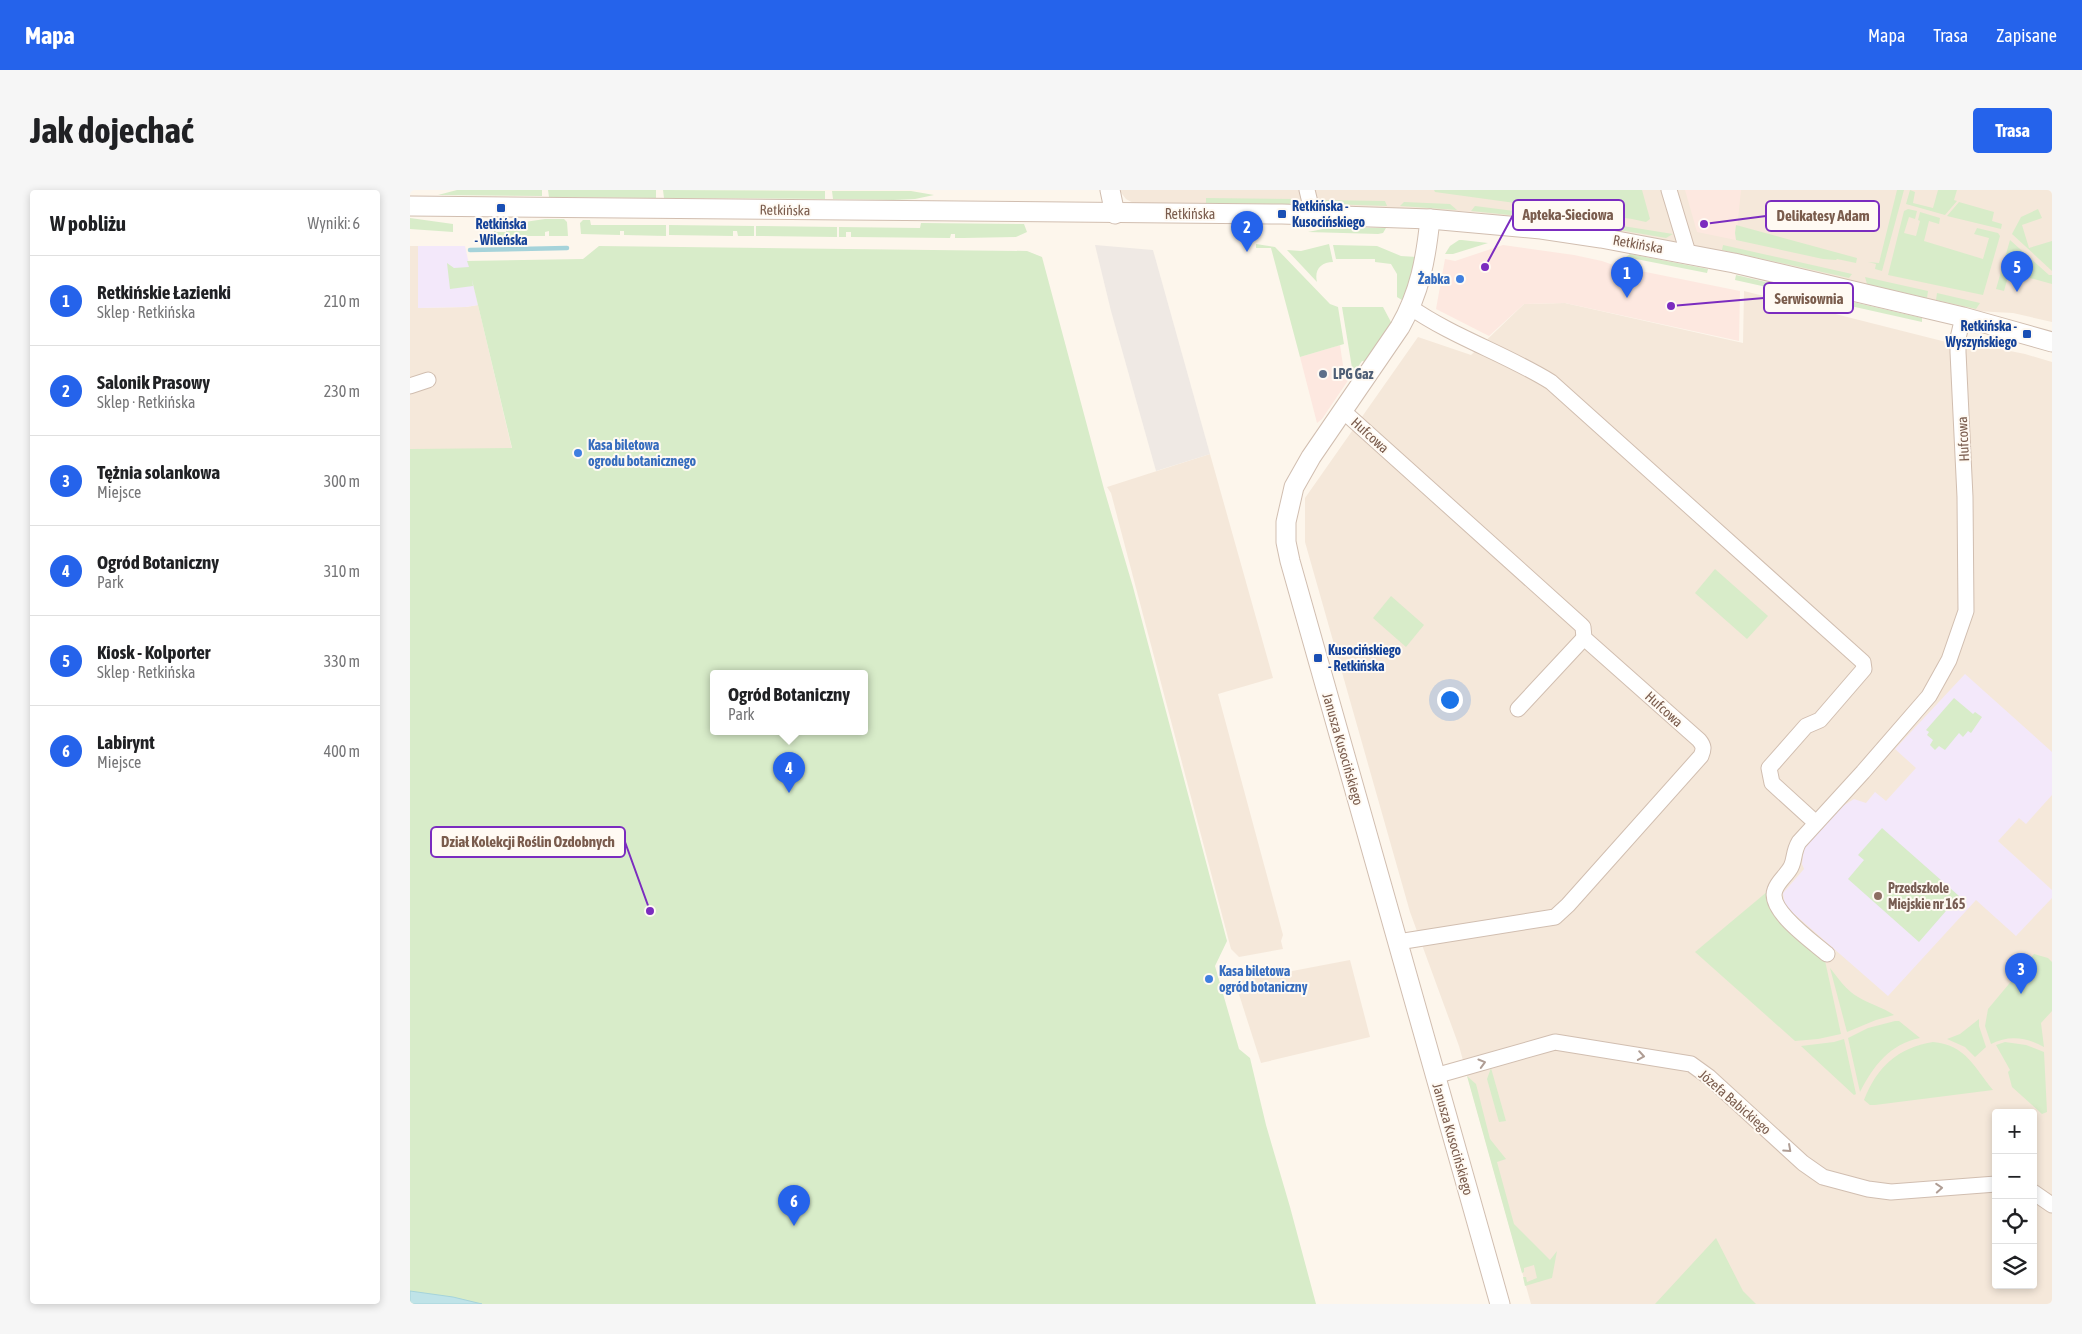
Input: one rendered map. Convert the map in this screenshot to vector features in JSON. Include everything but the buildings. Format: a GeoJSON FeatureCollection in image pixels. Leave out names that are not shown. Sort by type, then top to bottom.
{"type":"FeatureCollection","features":[{"type":"Feature","properties":{"kind":"street"},"geometry":{"type":"LineString","coordinates":[[1110,190],[1115,214]]}},
{"type":"Feature","properties":{"kind":"street"},"geometry":{"type":"LineString","coordinates":[[1307,190],[1313,215]]}},
{"type":"Feature","properties":{"kind":"street"},"geometry":{"type":"LineString","coordinates":[[1669,190],[1688,253]]}},
{"type":"Feature","properties":{"kind":"street","name":"Retkińska"},"geometry":{"type":"LineString","coordinates":[[410,206],[1313,215],[1430,219],[1551,230],[1688,253],[1963,316],[2050,342]]}},
{"type":"Feature","properties":{"kind":"street","name":"Janusza Kusocińskiego"},"geometry":{"type":"LineString","coordinates":[[1430,219],[1424,269],[1410,307],[1400,327],[1342,410],[1294,487],[1288,510],[1286,542],[1500,1304]]}},
{"type":"Feature","properties":{"kind":"street"},"geometry":{"type":"LineString","coordinates":[[1410,307],[1427,319],[1512,360],[1551,382],[1863,662],[1864,669],[1820,720],[1806,726],[1768,768],[1772,783],[1816,824]]}},
{"type":"Feature","properties":{"kind":"street","name":"Hufcowa"},"geometry":{"type":"LineString","coordinates":[[1827,954],[1780,912],[1774,900],[1774,892],[1778,883],[1790,868],[1794,850],[1929,696],[1949,660],[1966,611],[1965,496],[1958,352],[1958,338],[1963,316]]}},
{"type":"Feature","properties":{"kind":"street"},"geometry":{"type":"LineString","coordinates":[[410,386],[428,380]]}},
{"type":"Feature","properties":{"kind":"street","name":"Hufcowa"},"geometry":{"type":"LineString","coordinates":[[1342,410],[1580,624],[1583,627],[1584,638],[1699,740],[1704,750],[1701,756],[1568,905],[1554,917],[1398,942]]}},
{"type":"Feature","properties":{"kind":"street"},"geometry":{"type":"LineString","coordinates":[[1518,709],[1584,638]]}},
{"type":"Feature","properties":{"kind":"street","name":"Józefa Babickiego"},"geometry":{"type":"LineString","coordinates":[[1435,1076],[1555,1042],[1691,1064],[1709,1077],[1803,1163],[1823,1177],[1868,1189],[1891,1192],[1992,1184]]}},
{"type":"Feature","properties":{"kind":"street"},"geometry":{"type":"LineString","coordinates":[[2037,1195],[2052,1205]]}},
{"type":"Feature","properties":{"kind":"shaded area"},"geometry":{"type":"Polygon","coordinates":[[[1119,190],[2052,190],[2052,322],[2013,313],[1975,311],[1707,248],[1586,226],[1475,212],[1393,208],[1135,204],[1126,199],[1119,190]]]}},
{"type":"Feature","properties":{"kind":"shaded area"},"geometry":{"type":"Polygon","coordinates":[[[1685,190],[1741,190],[1736,240],[1697,232],[1685,190]]]}},
{"type":"Feature","properties":{"kind":"shaded area"},"geometry":{"type":"Polygon","coordinates":[[[1095,245],[1153,250],[1210,454],[1156,471],[1111,311],[1095,245]]]}},
{"type":"Feature","properties":{"kind":"shaded area"},"geometry":{"type":"Polygon","coordinates":[[[1503,245],[1574,255],[1616,266],[1740,291],[1739,341],[1565,303],[1524,304],[1489,336],[1436,309],[1445,259],[1455,261],[1503,245]]]}},
{"type":"Feature","properties":{"kind":"shaded area"},"geometry":{"type":"Polygon","coordinates":[[[410,246],[418,246],[418,308],[478,305],[512,449],[410,449],[410,246]]]}},
{"type":"Feature","properties":{"kind":"shaded area"},"geometry":{"type":"Polygon","coordinates":[[[418,246],[465,246],[478,305],[418,308],[418,246]]]}},
{"type":"Feature","properties":{"kind":"shaded area"},"geometry":{"type":"Polygon","coordinates":[[[1744,291],[1958,345],[1970,343],[2025,354],[2052,362],[2052,1304],[1531,1304],[1459,1046],[1410,912],[1305,542],[1305,498],[1418,337],[1471,355],[1524,304],[1565,303],[1743,343],[1744,291]]]}},
{"type":"Feature","properties":{"kind":"shaded area"},"geometry":{"type":"Polygon","coordinates":[[[1340,345],[1344,372],[1348,371],[1349,379],[1322,419],[1317,423],[1300,357],[1340,345]]]}},
{"type":"Feature","properties":{"kind":"shaded area"},"geometry":{"type":"Polygon","coordinates":[[[1210,454],[1273,678],[1218,694],[1283,935],[1281,941],[1283,949],[1239,957],[1231,949],[1111,493],[1107,487],[1210,454]]]}},
{"type":"Feature","properties":{"kind":"shaded area"},"geometry":{"type":"Polygon","coordinates":[[[1965,674],[2052,752],[2052,795],[2026,824],[2019,818],[1998,841],[2052,890],[2052,898],[2016,936],[1976,900],[1888,996],[1785,906],[1783,893],[1804,869],[1802,864],[1804,848],[1843,806],[1854,799],[1866,803],[1875,792],[1886,801],[1916,768],[1895,749],[1965,674]]]}},
{"type":"Feature","properties":{"kind":"shaded area"},"geometry":{"type":"Polygon","coordinates":[[[1350,960],[1370,1037],[1261,1063],[1235,982],[1350,960]]]}},
{"type":"Feature","properties":{"kind":"green space"},"geometry":{"type":"Polygon","coordinates":[[[457,190],[542,190],[542,196],[438,195],[457,190]]]}},
{"type":"Feature","properties":{"kind":"green space"},"geometry":{"type":"Polygon","coordinates":[[[548,190],[656,190],[656,198],[549,197],[548,190]]]}},
{"type":"Feature","properties":{"kind":"green space"},"geometry":{"type":"Polygon","coordinates":[[[663,190],[825,191],[825,199],[664,198],[663,190]]]}},
{"type":"Feature","properties":{"kind":"green space"},"geometry":{"type":"Polygon","coordinates":[[[1434,190],[1642,190],[1650,219],[1646,222],[1435,192],[1434,190]]]}},
{"type":"Feature","properties":{"kind":"green space"},"geometry":{"type":"Polygon","coordinates":[[[1897,190],[1904,190],[1882,271],[1875,269],[1876,264],[1868,262],[1879,263],[1897,190]]]}},
{"type":"Feature","properties":{"kind":"green space"},"geometry":{"type":"Polygon","coordinates":[[[1910,190],[1915,192],[1913,203],[1933,208],[1938,190],[1957,190],[1954,200],[1957,201],[1945,215],[1906,204],[1910,190]]]}},
{"type":"Feature","properties":{"kind":"green space"},"geometry":{"type":"Polygon","coordinates":[[[832,191],[911,191],[934,195],[915,199],[893,200],[833,199],[832,191]]]}},
{"type":"Feature","properties":{"kind":"green space"},"geometry":{"type":"Polygon","coordinates":[[[1206,198],[1298,199],[1289,204],[1206,203],[1206,198]]]}},
{"type":"Feature","properties":{"kind":"green space"},"geometry":{"type":"Polygon","coordinates":[[[1320,200],[1385,201],[1387,206],[1327,204],[1320,200]]]}},
{"type":"Feature","properties":{"kind":"green space"},"geometry":{"type":"Polygon","coordinates":[[[1404,202],[1450,204],[1457,210],[1400,206],[1404,202]]]}},
{"type":"Feature","properties":{"kind":"green space"},"geometry":{"type":"Polygon","coordinates":[[[1959,202],[1994,212],[1992,221],[2002,224],[2001,229],[1947,216],[1959,202]]]}},
{"type":"Feature","properties":{"kind":"green space"},"geometry":{"type":"Polygon","coordinates":[[[1475,206],[1539,214],[1539,218],[1471,211],[1475,206]]]}},
{"type":"Feature","properties":{"kind":"green space"},"geometry":{"type":"Polygon","coordinates":[[[1908,209],[1917,211],[1915,219],[1909,217],[1904,233],[1916,236],[1920,212],[1940,218],[1939,224],[1929,221],[1924,241],[1983,259],[1989,238],[1974,234],[1977,228],[1998,233],[2000,236],[1983,295],[1888,275],[1904,211],[1908,209]]]}},
{"type":"Feature","properties":{"kind":"green space"},"geometry":{"type":"Polygon","coordinates":[[[2038,209],[2042,218],[2022,225],[2029,248],[2052,241],[2052,271],[2012,234],[2021,217],[2038,209]]]}},
{"type":"Feature","properties":{"kind":"green space"},"geometry":{"type":"Polygon","coordinates":[[[1560,216],[1673,234],[1666,238],[1560,220],[1560,216]]]}},
{"type":"Feature","properties":{"kind":"green space"},"geometry":{"type":"Polygon","coordinates":[[[410,218],[453,224],[453,232],[410,229],[410,218]]]}},
{"type":"Feature","properties":{"kind":"green space"},"geometry":{"type":"Polygon","coordinates":[[[545,219],[564,219],[567,222],[568,236],[549,236],[549,231],[545,232],[545,236],[494,236],[494,229],[496,232],[506,232],[506,229],[511,229],[511,224],[545,219]]]}},
{"type":"Feature","properties":{"kind":"green space"},"geometry":{"type":"Polygon","coordinates":[[[583,220],[590,220],[591,225],[666,225],[666,236],[624,235],[624,231],[620,231],[620,235],[581,234],[580,223],[583,220]]]}},
{"type":"Feature","properties":{"kind":"green space"},"geometry":{"type":"Polygon","coordinates":[[[921,223],[1024,224],[1027,232],[1016,237],[955,238],[955,234],[951,234],[950,238],[851,237],[851,232],[846,232],[846,237],[839,237],[839,227],[920,228],[921,223]]]}},
{"type":"Feature","properties":{"kind":"green space"},"geometry":{"type":"Polygon","coordinates":[[[669,225],[754,226],[754,236],[738,236],[737,231],[733,231],[733,236],[669,235],[669,225]]]}},
{"type":"Feature","properties":{"kind":"green space"},"geometry":{"type":"Polygon","coordinates":[[[1736,225],[1857,258],[1856,263],[1837,259],[1823,259],[1736,240],[1736,225]]]}},
{"type":"Feature","properties":{"kind":"green space"},"geometry":{"type":"Polygon","coordinates":[[[756,226],[837,227],[837,237],[756,236],[756,226]]]}},
{"type":"Feature","properties":{"kind":"green space"},"geometry":{"type":"Polygon","coordinates":[[[1333,227],[1386,228],[1383,233],[1378,234],[1308,232],[1333,227]]]}},
{"type":"Feature","properties":{"kind":"green space"},"geometry":{"type":"Polygon","coordinates":[[[1459,240],[1488,243],[1453,254],[1445,254],[1450,246],[1459,240]]]}},
{"type":"Feature","properties":{"kind":"green space"},"geometry":{"type":"Polygon","coordinates":[[[2010,240],[2049,275],[2052,275],[2052,284],[2026,277],[2025,282],[2008,277],[2004,291],[1996,289],[2010,240]]]}},
{"type":"Feature","properties":{"kind":"green space"},"geometry":{"type":"Polygon","coordinates":[[[1256,244],[1275,247],[1330,304],[1338,307],[1344,344],[1300,357],[1271,248],[1256,248],[1256,244]]]}},
{"type":"Feature","properties":{"kind":"green space"},"geometry":{"type":"Polygon","coordinates":[[[1329,244],[1333,262],[1325,263],[1319,268],[1316,278],[1317,282],[1287,250],[1301,251],[1329,244]]]}},
{"type":"Feature","properties":{"kind":"green space"},"geometry":{"type":"Polygon","coordinates":[[[1333,245],[1377,246],[1401,256],[1417,257],[1406,298],[1402,300],[1397,297],[1397,274],[1391,264],[1375,262],[1375,259],[1336,259],[1333,245]]]}},
{"type":"Feature","properties":{"kind":"green space"},"geometry":{"type":"Polygon","coordinates":[[[1723,245],[1852,274],[1849,278],[1722,250],[1723,245]]]}},
{"type":"Feature","properties":{"kind":"green space"},"geometry":{"type":"Polygon","coordinates":[[[599,246],[1027,251],[1042,257],[1104,489],[1133,587],[1227,941],[1215,966],[1239,1049],[1250,1058],[1266,1125],[1316,1304],[410,1304],[410,449],[512,448],[472,280],[473,286],[450,289],[447,263],[454,268],[469,267],[467,261],[583,259],[599,246]]]}},
{"type":"Feature","properties":{"kind":"green space"},"geometry":{"type":"Polygon","coordinates":[[[1630,254],[1708,269],[1707,273],[1626,257],[1630,254]]]}},
{"type":"Feature","properties":{"kind":"green space"},"geometry":{"type":"Polygon","coordinates":[[[1736,275],[1922,318],[1922,322],[1735,280],[1736,275]]]}},
{"type":"Feature","properties":{"kind":"green space"},"geometry":{"type":"Polygon","coordinates":[[[1865,277],[1928,291],[1927,298],[1867,284],[1865,277]]]}},
{"type":"Feature","properties":{"kind":"green space"},"geometry":{"type":"Polygon","coordinates":[[[1937,293],[1980,303],[1976,309],[1936,300],[1937,293]]]}},
{"type":"Feature","properties":{"kind":"green space"},"geometry":{"type":"Polygon","coordinates":[[[1342,307],[1383,307],[1392,324],[1366,362],[1362,361],[1353,374],[1342,307]]]}},
{"type":"Feature","properties":{"kind":"green space"},"geometry":{"type":"Polygon","coordinates":[[[1715,569],[1768,616],[1747,639],[1695,593],[1715,569]]]}},
{"type":"Feature","properties":{"kind":"green space"},"geometry":{"type":"Polygon","coordinates":[[[1391,596],[1424,625],[1406,647],[1373,618],[1391,596]]]}},
{"type":"Feature","properties":{"kind":"green space"},"geometry":{"type":"Polygon","coordinates":[[[1954,698],[1973,714],[1975,712],[1982,717],[1971,733],[1968,731],[1963,737],[1959,733],[1945,750],[1939,746],[1935,750],[1930,745],[1933,740],[1927,735],[1929,732],[1926,730],[1954,698]]]}},
{"type":"Feature","properties":{"kind":"green space"},"geometry":{"type":"Polygon","coordinates":[[[1882,828],[1959,896],[1919,942],[1848,879],[1864,860],[1858,855],[1882,828]]]}},
{"type":"Feature","properties":{"kind":"green space"},"geometry":{"type":"Polygon","coordinates":[[[1768,891],[1824,956],[1841,1034],[1795,1041],[1695,952],[1768,891]]]}},
{"type":"Feature","properties":{"kind":"green space"},"geometry":{"type":"Polygon","coordinates":[[[2034,954],[2048,958],[2052,962],[2052,1011],[2041,1023],[2044,1047],[2018,1038],[2004,1039],[1991,1044],[1985,1026],[1988,1009],[2034,954]]]}},
{"type":"Feature","properties":{"kind":"green space"},"geometry":{"type":"Polygon","coordinates":[[[1830,968],[1842,984],[1854,994],[1894,1015],[1847,1032],[1830,968]]]}},
{"type":"Feature","properties":{"kind":"green space"},"geometry":{"type":"Polygon","coordinates":[[[1979,1019],[1979,1026],[1986,1047],[1975,1057],[1965,1047],[1947,1039],[1960,1034],[1979,1019]]]}},
{"type":"Feature","properties":{"kind":"green space"},"geometry":{"type":"Polygon","coordinates":[[[1899,1021],[1920,1038],[1900,1045],[1891,1051],[1877,1065],[1860,1092],[1848,1038],[1868,1028],[1899,1021]]]}},
{"type":"Feature","properties":{"kind":"green space"},"geometry":{"type":"Polygon","coordinates":[[[1844,1039],[1856,1094],[1854,1095],[1801,1046],[1844,1039]]]}},
{"type":"Feature","properties":{"kind":"green space"},"geometry":{"type":"Polygon","coordinates":[[[1933,1042],[1944,1044],[1961,1052],[1974,1065],[1993,1090],[1875,1105],[1870,1105],[1864,1100],[1875,1078],[1890,1061],[1909,1049],[1933,1042]]]}},
{"type":"Feature","properties":{"kind":"green space"},"geometry":{"type":"Polygon","coordinates":[[[2005,1042],[2026,1045],[2044,1052],[2047,1112],[2042,1114],[2012,1087],[2008,1072],[2010,1070],[1996,1045],[2005,1042]]]}},
{"type":"Feature","properties":{"kind":"green space"},"geometry":{"type":"Polygon","coordinates":[[[1491,1068],[1506,1121],[1499,1122],[1487,1079],[1491,1068]]]}},
{"type":"Feature","properties":{"kind":"green space"},"geometry":{"type":"Polygon","coordinates":[[[1467,1076],[1476,1084],[1490,1139],[1506,1159],[1497,1162],[1514,1224],[1550,1260],[1557,1251],[1552,1278],[1525,1286],[1523,1277],[1526,1277],[1527,1282],[1537,1278],[1534,1265],[1524,1268],[1522,1273],[1467,1076]]]}},
{"type":"Feature","properties":{"kind":"green space"},"geometry":{"type":"Polygon","coordinates":[[[1716,1238],[1743,1291],[1756,1304],[1655,1304],[1716,1238]]]}},
{"type":"Feature","properties":{"kind":"water"},"geometry":{"type":"Polygon","coordinates":[[[410,1291],[453,1297],[482,1304],[410,1304],[410,1291]]]}},
{"type":"Feature","properties":{"kind":"waterway"},"geometry":{"type":"LineString","coordinates":[[470,250],[567,248]]}},
{"type":"Feature","properties":{"kind":"place","name":"Retkińska - Wileńska"},"geometry":{"type":"Point","coordinates":[501,208]}},
{"type":"Feature","properties":{"kind":"place","name":"Retkińska - Kusocińskiego"},"geometry":{"type":"Point","coordinates":[1282,214]}},
{"type":"Feature","properties":{"kind":"place","name":"Delikatesy Adam"},"geometry":{"type":"Point","coordinates":[1704,224]}},
{"type":"Feature","properties":{"kind":"place","name":"Salonik Prasowy"},"geometry":{"type":"Point","coordinates":[1247,252]}},
{"type":"Feature","properties":{"kind":"place","name":"Apteka-Sieciowa"},"geometry":{"type":"Point","coordinates":[1485,267]}},
{"type":"Feature","properties":{"kind":"place","name":"Żabka"},"geometry":{"type":"Point","coordinates":[1460,279]}},
{"type":"Feature","properties":{"kind":"place","name":"Kiosk - Kolporter"},"geometry":{"type":"Point","coordinates":[2017,292]}},
{"type":"Feature","properties":{"kind":"place","name":"Retkińskie Łazienki"},"geometry":{"type":"Point","coordinates":[1627,298]}},
{"type":"Feature","properties":{"kind":"place","name":"Serwisownia"},"geometry":{"type":"Point","coordinates":[1671,306]}},
{"type":"Feature","properties":{"kind":"place","name":"Retkińska - Wyszyńskiego"},"geometry":{"type":"Point","coordinates":[2027,334]}},
{"type":"Feature","properties":{"kind":"place","name":"LPG Gaz"},"geometry":{"type":"Point","coordinates":[1323,374]}},
{"type":"Feature","properties":{"kind":"place","name":"Kasa biletowa ogrodu botanicznego"},"geometry":{"type":"Point","coordinates":[578,453]}},
{"type":"Feature","properties":{"kind":"place","name":"Kusocińskiego - Retkińska"},"geometry":{"type":"Point","coordinates":[1318,658]}},
{"type":"Feature","properties":{"kind":"place","name":"Ogród Botaniczny"},"geometry":{"type":"Point","coordinates":[789,793]}},
{"type":"Feature","properties":{"kind":"place","name":"Przedszkole Miejskie nr 165"},"geometry":{"type":"Point","coordinates":[1878,896]}},
{"type":"Feature","properties":{"kind":"place","name":"Dział Kolekcji Roślin Ozdobnych"},"geometry":{"type":"Point","coordinates":[650,911]}},
{"type":"Feature","properties":{"kind":"place","name":"Kasa biletowa ogród botaniczny"},"geometry":{"type":"Point","coordinates":[1209,979]}},
{"type":"Feature","properties":{"kind":"place","name":"Tężnia solankowa"},"geometry":{"type":"Point","coordinates":[2021,994]}},
{"type":"Feature","properties":{"kind":"place","name":"Labirynt"},"geometry":{"type":"Point","coordinates":[794,1226]}}]}
